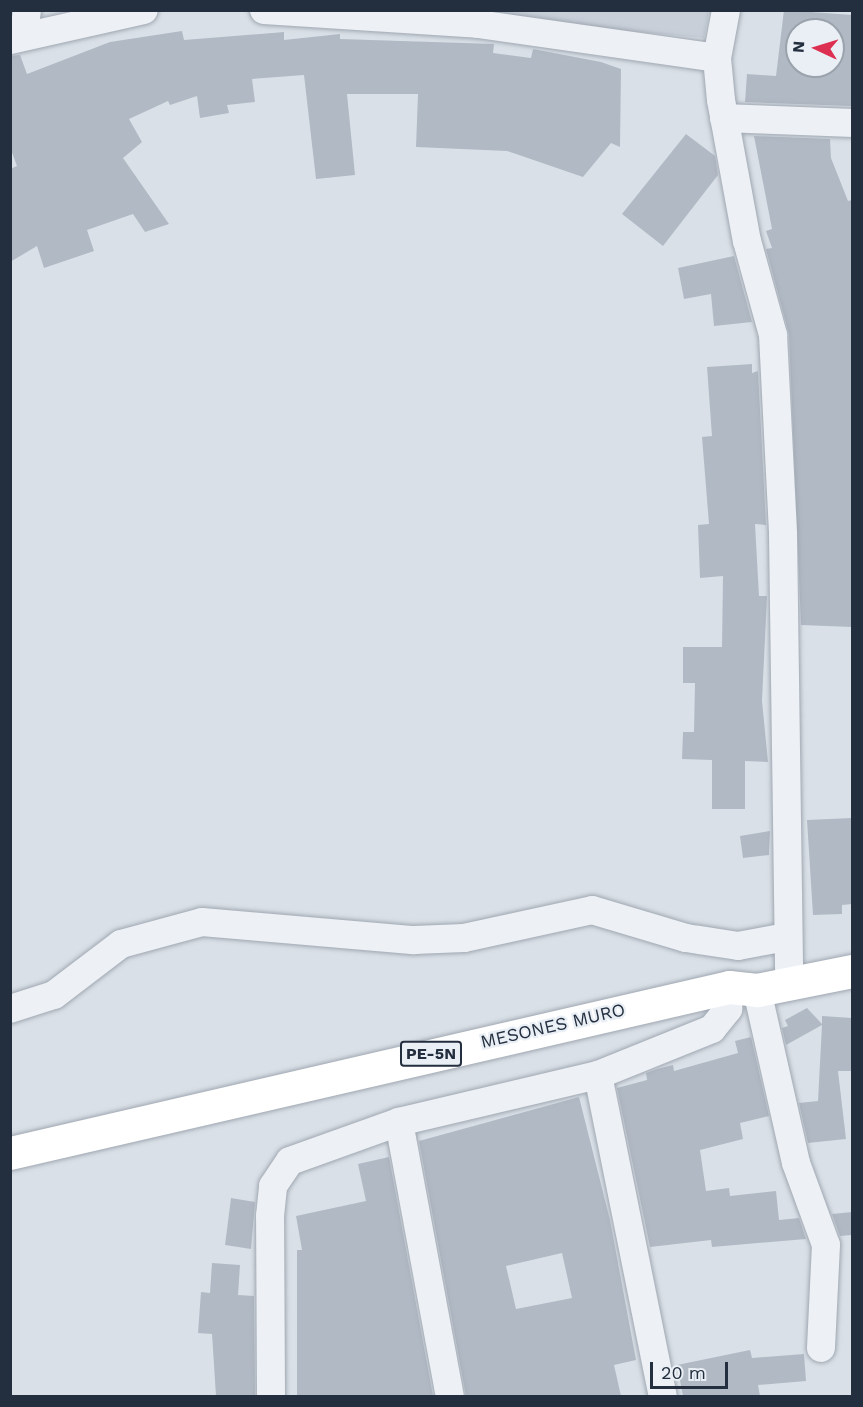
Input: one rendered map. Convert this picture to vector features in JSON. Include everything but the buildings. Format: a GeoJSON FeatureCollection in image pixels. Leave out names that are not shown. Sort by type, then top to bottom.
{"type":"FeatureCollection","features":[{"type":"Feature","properties":{"kind":"highway","name":"MESONES MURO"},"geometry":{"type":"LineString","coordinates":[[10,1153],[743,989],[789,984],[852,970]]}},
{"type":"Feature","properties":{"kind":"street"},"geometry":{"type":"LineString","coordinates":[[21,28],[144,10]]}},
{"type":"Feature","properties":{"kind":"street"},"geometry":{"type":"LineString","coordinates":[[264,10],[478,24],[717,58]]}},
{"type":"Feature","properties":{"kind":"street"},"geometry":{"type":"LineString","coordinates":[[726,10],[717,58],[724,118],[747,241],[773,335],[783,558],[786,937],[789,984]]}},
{"type":"Feature","properties":{"kind":"street"},"geometry":{"type":"LineString","coordinates":[[724,118],[852,123]]}},
{"type":"Feature","properties":{"kind":"street"},"geometry":{"type":"LineString","coordinates":[[10,1009],[54,995],[121,944],[202,922],[414,940],[464,938],[592,910],[686,938],[738,946],[786,937]]}},
{"type":"Feature","properties":{"kind":"street"},"geometry":{"type":"LineString","coordinates":[[271,1396],[273,1186],[290,1161],[399,1122],[598,1075],[712,1029],[743,989]]}},
{"type":"Feature","properties":{"kind":"street"},"geometry":{"type":"LineString","coordinates":[[743,989],[796,1163],[826,1245],[821,1348]]}},
{"type":"Feature","properties":{"kind":"street"},"geometry":{"type":"LineString","coordinates":[[598,1075],[663,1396]]}},
{"type":"Feature","properties":{"kind":"street"},"geometry":{"type":"LineString","coordinates":[[399,1122],[450,1396]]}},
{"type":"Feature","properties":{"kind":"shaded area"},"geometry":{"type":"Polygon","coordinates":[[[416,11],[709,11],[704,38],[416,11]]]}}]}
